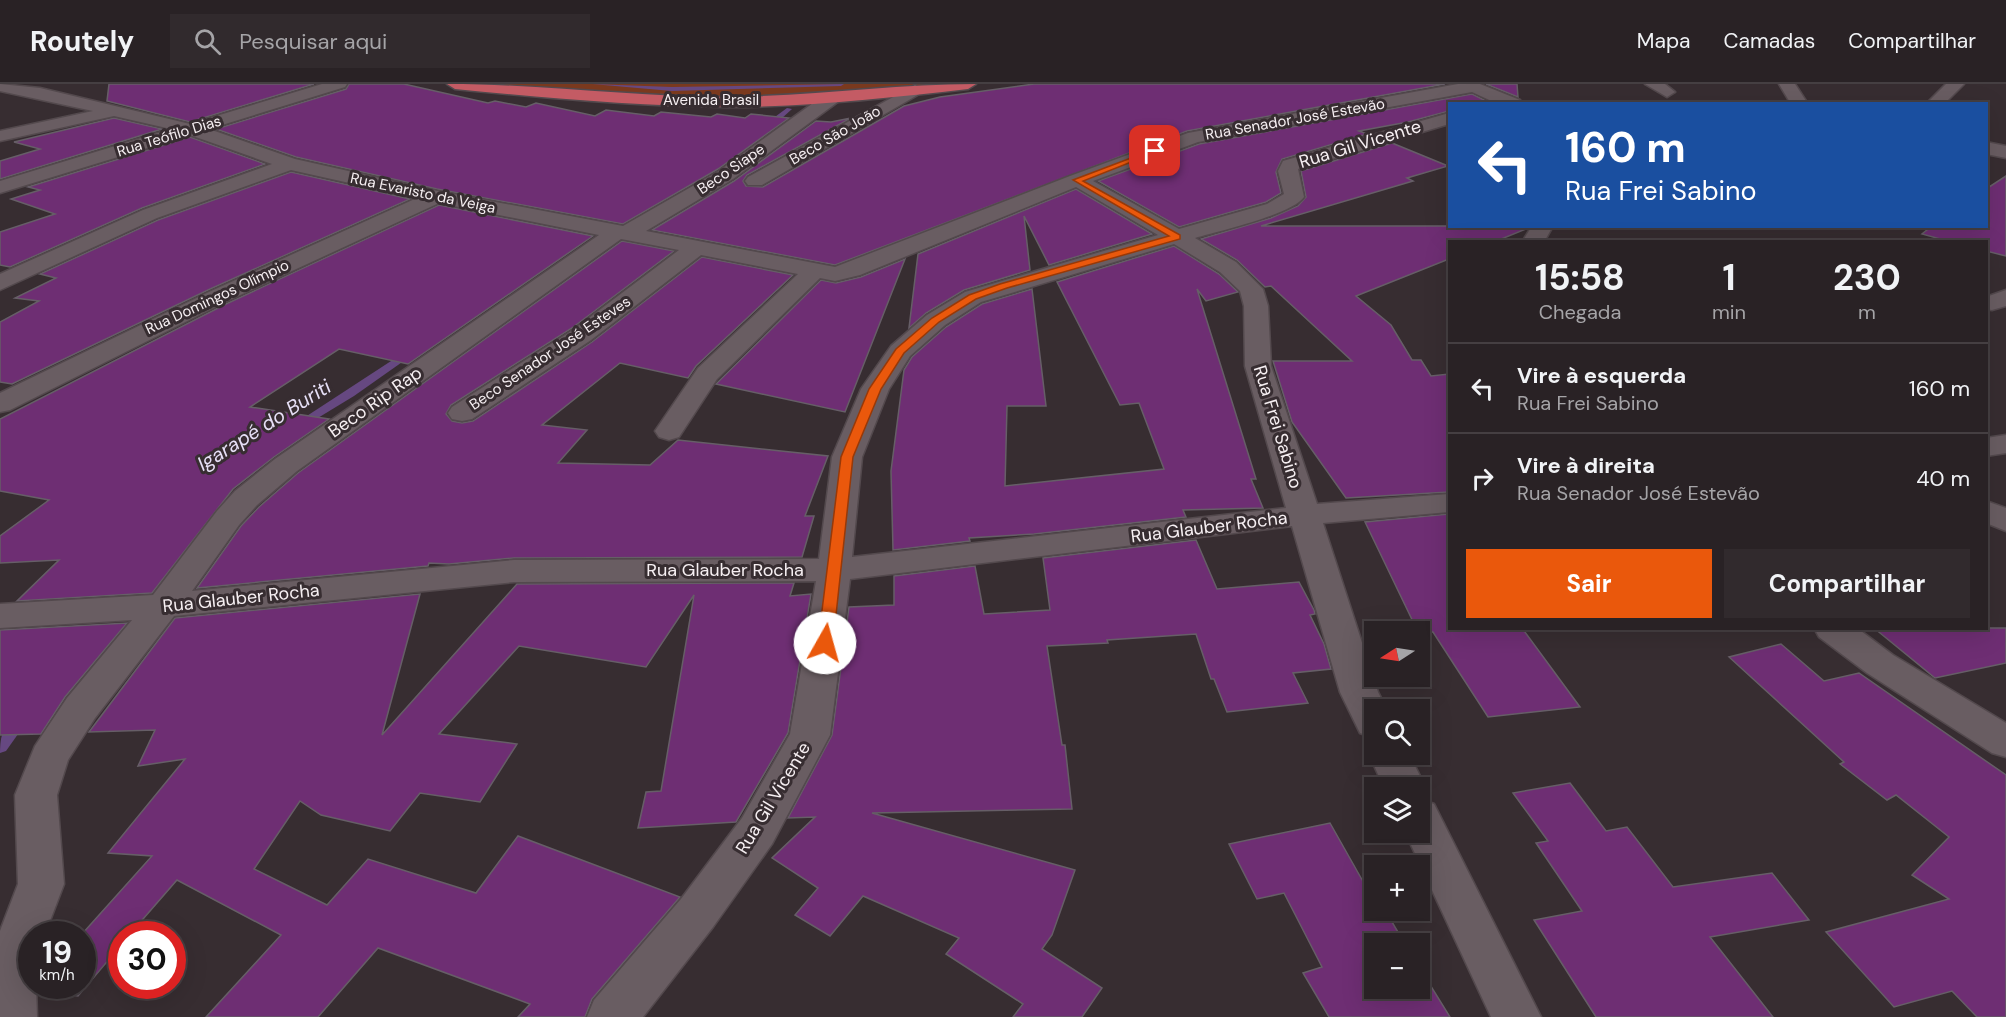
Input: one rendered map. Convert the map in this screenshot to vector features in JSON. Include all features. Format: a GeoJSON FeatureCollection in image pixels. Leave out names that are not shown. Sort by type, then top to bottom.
{"type":"FeatureCollection","features":[{"type":"Feature","properties":{"kind":"highway","name":"Avenida Brasil"},"geometry":{"type":"LineString","coordinates":[[455,84],[536,93],[644,100],[767,101],[968,84]]}},
{"type":"Feature","properties":{"kind":"street","name":"Rua Teófilo Dias"},"geometry":{"type":"LineString","coordinates":[[0,187],[339,84]]}},
{"type":"Feature","properties":{"kind":"street"},"geometry":{"type":"LineString","coordinates":[[1787,84],[1799,102]]}},
{"type":"Feature","properties":{"kind":"street"},"geometry":{"type":"LineString","coordinates":[[1936,102],[1956,84]]}},
{"type":"Feature","properties":{"kind":"street","name":"Rua Evaristo da Veiga"},"geometry":{"type":"LineString","coordinates":[[0,86],[118,110],[191,129],[290,164],[437,197],[814,271],[835,274],[852,270]]}},
{"type":"Feature","properties":{"kind":"street"},"geometry":{"type":"LineString","coordinates":[[1470,86],[1509,102]]}},
{"type":"Feature","properties":{"kind":"street","name":"Rua Senador José Estevão"},"geometry":{"type":"LineString","coordinates":[[852,270],[1077,180],[1194,137],[1470,86]]}},
{"type":"Feature","properties":{"kind":"street","name":"Beco São João"},"geometry":{"type":"LineString","coordinates":[[755,181],[915,90]]}},
{"type":"Feature","properties":{"kind":"street","name":"Beco Siape"},"geometry":{"type":"LineString","coordinates":[[621,233],[726,175],[833,97]]}},
{"type":"Feature","properties":{"kind":"street"},"geometry":{"type":"LineString","coordinates":[[0,136],[118,110]]}},
{"type":"Feature","properties":{"kind":"street","name":"Rua Gil Vicente"},"geometry":{"type":"LineString","coordinates":[[612,1017],[697,913],[757,831],[810,735],[823,663],[847,457],[875,389],[900,351],[936,320],[973,297],[1287,203],[1294,197],[1288,171],[1290,165],[1448,118]]}},
{"type":"Feature","properties":{"kind":"street"},"geometry":{"type":"LineString","coordinates":[[1988,148],[2006,152]]}},
{"type":"Feature","properties":{"kind":"street"},"geometry":{"type":"LineString","coordinates":[[0,283],[150,214],[290,164]]}},
{"type":"Feature","properties":{"kind":"street","name":"Rua Frei Sabino"},"geometry":{"type":"LineString","coordinates":[[1077,180],[1228,267],[1251,288],[1256,306],[1258,366],[1364,702]]}},
{"type":"Feature","properties":{"kind":"street","name":"Rua Domingos Olímpio"},"geometry":{"type":"LineString","coordinates":[[0,404],[148,329],[339,239],[437,197]]}},
{"type":"Feature","properties":{"kind":"street","name":"Beco Rip Rap"},"geometry":{"type":"LineString","coordinates":[[12,1017],[12,961],[41,884],[36,795],[49,757],[81,708],[158,606],[228,518],[246,498],[270,478],[621,233]]}},
{"type":"Feature","properties":{"kind":"street","name":"Beco Senador José Esteves"},"geometry":{"type":"LineString","coordinates":[[462,413],[582,334],[695,249]]}},
{"type":"Feature","properties":{"kind":"street"},"geometry":{"type":"LineString","coordinates":[[669,431],[707,374],[814,271]]}},
{"type":"Feature","properties":{"kind":"street"},"geometry":{"type":"LineString","coordinates":[[1988,447],[2006,444]]}},
{"type":"Feature","properties":{"kind":"street","name":"Rua Glauber Rocha"},"geometry":{"type":"LineString","coordinates":[[0,616],[158,606],[514,571],[833,570],[1305,515],[1448,503]]}},
{"type":"Feature","properties":{"kind":"street"},"geometry":{"type":"LineString","coordinates":[[1988,511],[2006,521]]}},
{"type":"Feature","properties":{"kind":"street"},"geometry":{"type":"LineString","coordinates":[[1835,630],[1880,664],[2006,742]]}},
{"type":"Feature","properties":{"kind":"street"},"geometry":{"type":"LineString","coordinates":[[1430,839],[1516,1017]]}},
{"type":"Feature","properties":{"kind":"shaded area"},"geometry":{"type":"Polygon","coordinates":[[[465,84],[930,84],[791,98],[640,98],[465,84]]]}},
{"type":"Feature","properties":{"kind":"building"},"geometry":{"type":"Polygon","coordinates":[[[109,84],[314,84],[190,122],[107,101],[109,84]]]}},
{"type":"Feature","properties":{"kind":"building"},"geometry":{"type":"Polygon","coordinates":[[[349,84],[404,84],[488,103],[495,101],[526,107],[536,103],[595,116],[606,110],[654,116],[661,112],[711,117],[717,114],[745,118],[751,114],[789,118],[718,169],[623,224],[437,189],[296,157],[216,129],[346,89],[349,84]]]}},
{"type":"Feature","properties":{"kind":"building"},"geometry":{"type":"Polygon","coordinates":[[[1034,84],[1445,84],[1187,131],[835,265],[652,230],[734,181],[816,121],[831,122],[851,118],[747,175],[743,181],[746,186],[763,187],[904,106],[940,97],[1034,84]]]}},
{"type":"Feature","properties":{"kind":"building"},"geometry":{"type":"Polygon","coordinates":[[[1486,84],[1517,84],[1518,97],[1486,84]]]}},
{"type":"Feature","properties":{"kind":"building"},"geometry":{"type":"Polygon","coordinates":[[[1472,94],[1488,102],[1448,102],[1448,111],[1408,122],[1359,131],[1367,134],[1282,159],[1276,172],[1281,193],[1266,202],[1179,227],[1098,181],[1199,144],[1472,94]]]}},
{"type":"Feature","properties":{"kind":"building"},"geometry":{"type":"Polygon","coordinates":[[[114,118],[162,129],[0,179],[0,161],[40,149],[14,142],[114,118]]]}},
{"type":"Feature","properties":{"kind":"building"},"geometry":{"type":"Polygon","coordinates":[[[190,137],[265,164],[142,208],[10,267],[0,265],[0,232],[55,214],[11,199],[40,190],[28,187],[190,137]]]}},
{"type":"Feature","properties":{"kind":"building"},"geometry":{"type":"Polygon","coordinates":[[[1392,143],[1448,166],[1407,178],[1413,181],[1261,226],[1526,228],[1499,240],[1448,240],[1448,259],[1356,296],[1391,325],[1412,360],[1421,360],[1431,376],[1448,374],[1448,492],[1346,498],[1292,422],[1273,361],[1352,361],[1271,286],[1265,287],[1237,260],[1201,239],[1271,218],[1298,206],[1306,197],[1301,171],[1392,143]]]}},
{"type":"Feature","properties":{"kind":"building"},"geometry":{"type":"Polygon","coordinates":[[[291,172],[410,199],[208,290],[12,384],[0,382],[0,322],[39,301],[15,298],[56,278],[40,274],[158,220],[291,172]]]}},
{"type":"Feature","properties":{"kind":"building"},"geometry":{"type":"Polygon","coordinates":[[[2006,176],[2006,256],[1988,252],[1988,240],[1944,240],[1922,234],[1930,228],[1988,228],[1988,188],[2006,176]]]}},
{"type":"Feature","properties":{"kind":"building"},"geometry":{"type":"Polygon","coordinates":[[[1076,189],[1152,234],[1049,265],[1024,216],[1030,270],[964,290],[926,313],[909,328],[918,254],[1076,189]]]}},
{"type":"Feature","properties":{"kind":"building"},"geometry":{"type":"Polygon","coordinates":[[[439,205],[593,236],[408,364],[339,349],[250,407],[329,419],[233,489],[152,593],[17,601],[59,560],[0,563],[0,536],[49,500],[0,491],[0,419],[226,304],[439,205]]]}},
{"type":"Feature","properties":{"kind":"building"},"geometry":{"type":"Polygon","coordinates":[[[622,241],[674,251],[572,328],[451,405],[446,414],[452,421],[462,423],[473,421],[592,342],[702,257],[793,275],[696,366],[688,378],[620,363],[542,425],[587,430],[558,463],[650,465],[678,440],[828,456],[805,516],[814,516],[802,557],[514,558],[449,564],[429,563],[428,566],[197,588],[241,526],[298,473],[622,241]]]}},
{"type":"Feature","properties":{"kind":"building"},"geometry":{"type":"Polygon","coordinates":[[[1174,246],[1219,274],[1238,292],[1206,301],[1197,289],[1256,479],[1251,479],[1263,508],[1183,510],[1186,517],[1034,534],[969,538],[970,541],[893,550],[891,471],[904,370],[912,357],[946,327],[982,304],[1032,289],[1046,406],[1007,406],[1005,486],[1164,469],[1139,403],[1120,405],[1057,282],[1174,246]]]}},
{"type":"Feature","properties":{"kind":"building"},"geometry":{"type":"Polygon","coordinates":[[[905,259],[845,412],[716,384],[821,280],[836,283],[861,277],[905,259]]]}},
{"type":"Feature","properties":{"kind":"building"},"geometry":{"type":"Polygon","coordinates":[[[1448,514],[1448,630],[1523,630],[1580,707],[1488,717],[1433,632],[1430,632],[1430,621],[1413,621],[1365,522],[1448,514]]]}},
{"type":"Feature","properties":{"kind":"building"},"geometry":{"type":"Polygon","coordinates":[[[1196,540],[1217,589],[1299,582],[1314,610],[1315,614],[1310,615],[1324,644],[1331,669],[1293,673],[1308,703],[1227,712],[1214,679],[1211,679],[1196,634],[1107,640],[1108,643],[1047,646],[1062,745],[1065,745],[1072,809],[872,813],[1075,870],[1052,935],[1042,949],[1102,988],[1082,1017],[1013,1017],[1023,1004],[946,954],[959,938],[863,896],[830,936],[795,915],[818,888],[772,858],[815,817],[788,818],[832,735],[849,607],[894,605],[894,576],[975,566],[984,614],[1050,610],[1043,558],[1196,540]]]}},
{"type":"Feature","properties":{"kind":"building"},"geometry":{"type":"Polygon","coordinates":[[[794,583],[790,596],[811,594],[788,733],[736,822],[638,828],[646,792],[661,791],[694,595],[646,667],[519,646],[439,734],[517,744],[480,802],[420,793],[390,831],[321,815],[300,801],[254,869],[327,905],[368,859],[476,893],[518,836],[680,897],[592,999],[585,1017],[518,1017],[530,1004],[378,948],[318,1017],[206,1017],[281,935],[177,880],[141,921],[108,921],[108,961],[96,975],[96,921],[94,921],[152,856],[108,853],[185,759],[138,766],[155,730],[89,732],[175,618],[420,594],[382,735],[517,584],[794,583]]]}},
{"type":"Feature","properties":{"kind":"building"},"geometry":{"type":"Polygon","coordinates":[[[127,623],[65,697],[41,734],[0,735],[0,630],[127,623]]]}},
{"type":"Feature","properties":{"kind":"building"},"geometry":{"type":"Polygon","coordinates":[[[2006,628],[2006,663],[1935,678],[1876,630],[2006,628]]]}},
{"type":"Feature","properties":{"kind":"building"},"geometry":{"type":"Polygon","coordinates":[[[1781,644],[1824,681],[1859,673],[2006,775],[2006,1017],[1977,1017],[1952,991],[1894,1007],[1826,932],[1949,899],[1912,875],[1949,837],[1896,795],[1887,800],[1840,764],[1844,762],[1729,657],[1781,644]]]}},
{"type":"Feature","properties":{"kind":"building"},"geometry":{"type":"Polygon","coordinates":[[[1570,783],[1606,831],[1627,827],[1673,887],[1772,873],[1809,920],[1710,937],[1773,1017],[1596,1017],[1534,920],[1582,911],[1536,843],[1548,841],[1513,793],[1570,783]]]}},
{"type":"Feature","properties":{"kind":"building"},"geometry":{"type":"Polygon","coordinates":[[[1330,823],[1364,883],[1364,921],[1391,921],[1399,933],[1364,933],[1364,999],[1430,999],[1430,985],[1450,1017],[1329,1017],[1303,973],[1322,967],[1284,893],[1257,899],[1229,844],[1330,823]]]}},
{"type":"Feature","properties":{"kind":"waterway"},"geometry":{"type":"LineString","coordinates":[[595,84],[672,89],[841,84]]}},
{"type":"Feature","properties":{"kind":"waterway","name":"Igarapé do Buriti"},"geometry":{"type":"LineString","coordinates":[[767,127],[789,109]]}},
{"type":"Feature","properties":{"kind":"waterway","name":"Igarapé do Buriti"},"geometry":{"type":"LineString","coordinates":[[299,425],[350,394],[411,351]]}},
{"type":"Feature","properties":{"kind":"waterway","name":"Igarapé do Buriti"},"geometry":{"type":"LineString","coordinates":[[0,747],[20,720]]}},
{"type":"Feature","properties":{"kind":"route"},"geometry":{"type":"LineString","coordinates":[[825,643],[847,457],[875,389],[900,351],[936,320],[973,297],[1176,237],[1077,180],[1155,151]]}}]}
